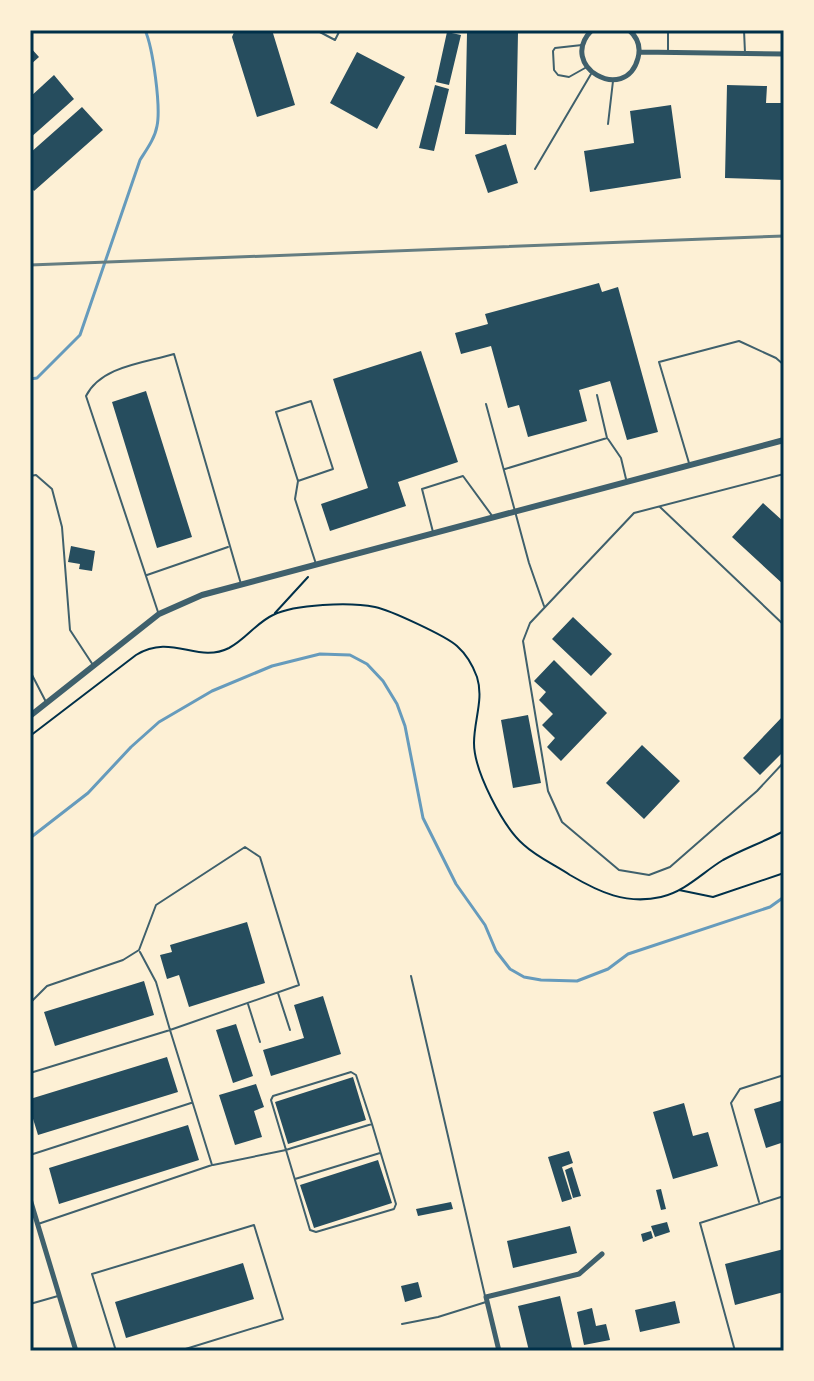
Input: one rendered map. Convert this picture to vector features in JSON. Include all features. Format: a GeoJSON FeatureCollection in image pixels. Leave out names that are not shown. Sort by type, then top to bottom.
{"type":"FeatureCollection","features":[{"type":"Feature","properties":{"kind":"street"},"geometry":{"type":"LineString","coordinates":[[592,30],[583,45],[586,67],[599,78],[613,80],[631,72],[640,52],[629,30]]}},
{"type":"Feature","properties":{"kind":"street"},"geometry":{"type":"LineString","coordinates":[[640,52],[784,54]]}},
{"type":"Feature","properties":{"kind":"street"},"geometry":{"type":"LineString","coordinates":[[30,716],[159,614],[202,595],[784,440]]}},
{"type":"Feature","properties":{"kind":"street"},"geometry":{"type":"LineString","coordinates":[[30,1199],[76,1351]]}},
{"type":"Feature","properties":{"kind":"street"},"geometry":{"type":"LineString","coordinates":[[499,1351],[486,1299],[579,1274],[602,1254]]}},
{"type":"Feature","properties":{"kind":"lane"},"geometry":{"type":"LineString","coordinates":[[316,30],[335,40],[340,30]]}},
{"type":"Feature","properties":{"kind":"lane"},"geometry":{"type":"LineString","coordinates":[[668,30],[668,52]]}},
{"type":"Feature","properties":{"kind":"lane"},"geometry":{"type":"LineString","coordinates":[[744,30],[745,53]]}},
{"type":"Feature","properties":{"kind":"lane"},"geometry":{"type":"LineString","coordinates":[[583,45],[555,48],[554,70],[558,75],[569,77],[586,67]]}},
{"type":"Feature","properties":{"kind":"lane"},"geometry":{"type":"LineString","coordinates":[[535,169],[592,73]]}},
{"type":"Feature","properties":{"kind":"lane"},"geometry":{"type":"LineString","coordinates":[[608,124],[613,80]]}},
{"type":"Feature","properties":{"kind":"lane"},"geometry":{"type":"LineString","coordinates":[[690,465],[659,362],[739,341],[776,358],[784,365]]}},
{"type":"Feature","properties":{"kind":"lane"},"geometry":{"type":"LineString","coordinates":[[159,614],[86,396],[92,383],[105,374],[174,354],[241,586]]}},
{"type":"Feature","properties":{"kind":"lane"},"geometry":{"type":"LineString","coordinates":[[597,395],[607,438],[621,458],[627,482]]}},
{"type":"Feature","properties":{"kind":"lane"},"geometry":{"type":"LineString","coordinates":[[298,481],[333,469],[311,401],[276,412],[298,481],[295,499],[316,565]]}},
{"type":"Feature","properties":{"kind":"lane"},"geometry":{"type":"LineString","coordinates":[[486,404],[545,608]]}},
{"type":"Feature","properties":{"kind":"lane"},"geometry":{"type":"LineString","coordinates":[[504,469],[607,438]]}},
{"type":"Feature","properties":{"kind":"lane"},"geometry":{"type":"LineString","coordinates":[[784,474],[634,513],[530,623],[523,641],[548,791],[562,822],[619,870],[649,875],[670,867],[757,791],[784,762]]}},
{"type":"Feature","properties":{"kind":"lane"},"geometry":{"type":"LineString","coordinates":[[30,476],[36,475],[52,489],[62,527],[70,630],[94,666]]}},
{"type":"Feature","properties":{"kind":"lane"},"geometry":{"type":"LineString","coordinates":[[434,534],[422,489],[463,476],[494,518]]}},
{"type":"Feature","properties":{"kind":"lane"},"geometry":{"type":"LineString","coordinates":[[659,506],[784,625]]}},
{"type":"Feature","properties":{"kind":"lane"},"geometry":{"type":"LineString","coordinates":[[145,575],[229,547]]}},
{"type":"Feature","properties":{"kind":"lane"},"geometry":{"type":"LineString","coordinates":[[30,671],[46,703]]}},
{"type":"Feature","properties":{"kind":"lane"},"geometry":{"type":"LineString","coordinates":[[30,1003],[47,986],[123,960],[139,950],[156,905],[245,847],[260,857],[299,985],[170,1030],[30,1073]]}},
{"type":"Feature","properties":{"kind":"lane"},"geometry":{"type":"LineString","coordinates":[[139,950],[156,982],[212,1165]]}},
{"type":"Feature","properties":{"kind":"lane"},"geometry":{"type":"LineString","coordinates":[[402,1324],[438,1317],[486,1299],[411,976]]}},
{"type":"Feature","properties":{"kind":"lane"},"geometry":{"type":"LineString","coordinates":[[278,992],[290,1030]]}},
{"type":"Feature","properties":{"kind":"lane"},"geometry":{"type":"LineString","coordinates":[[248,1003],[260,1042]]}},
{"type":"Feature","properties":{"kind":"lane"},"geometry":{"type":"LineString","coordinates":[[351,1072],[356,1075],[372,1124],[396,1204],[394,1209],[316,1232],[310,1230],[286,1150],[271,1100],[273,1096],[351,1072]]}},
{"type":"Feature","properties":{"kind":"lane"},"geometry":{"type":"LineString","coordinates":[[760,1203],[731,1103],[740,1089],[784,1075]]}},
{"type":"Feature","properties":{"kind":"lane"},"geometry":{"type":"LineString","coordinates":[[30,1155],[192,1102]]}},
{"type":"Feature","properties":{"kind":"lane"},"geometry":{"type":"LineString","coordinates":[[37,1224],[212,1165],[286,1150],[372,1124]]}},
{"type":"Feature","properties":{"kind":"lane"},"geometry":{"type":"LineString","coordinates":[[295,1179],[381,1153]]}},
{"type":"Feature","properties":{"kind":"lane"},"geometry":{"type":"LineString","coordinates":[[735,1351],[700,1223],[784,1196]]}},
{"type":"Feature","properties":{"kind":"lane"},"geometry":{"type":"LineString","coordinates":[[116,1351],[92,1274],[254,1225],[283,1319],[179,1351]]}},
{"type":"Feature","properties":{"kind":"lane"},"geometry":{"type":"LineString","coordinates":[[30,1304],[59,1295]]}},
{"type":"Feature","properties":{"kind":"path"},"geometry":{"type":"LineString","coordinates":[[30,736],[141,652],[164,645],[215,653],[238,643],[301,587],[316,565]]}},
{"type":"Feature","properties":{"kind":"path"},"geometry":{"type":"LineString","coordinates":[[274,614],[348,605],[374,607],[455,644],[472,666],[479,686],[474,741],[479,768],[505,821],[521,842],[583,882],[614,897],[661,897],[679,890],[721,861],[784,831]]}},
{"type":"Feature","properties":{"kind":"path"},"geometry":{"type":"LineString","coordinates":[[679,890],[713,897],[784,873]]}},
{"type":"Feature","properties":{"kind":"building"},"geometry":{"type":"Polygon","coordinates":[[[235,30],[272,30],[295,105],[257,117],[232,37],[235,30]]]}},
{"type":"Feature","properties":{"kind":"building"},"geometry":{"type":"Polygon","coordinates":[[[447,32],[461,35],[449,85],[436,82],[447,32]]]}},
{"type":"Feature","properties":{"kind":"building"},"geometry":{"type":"Polygon","coordinates":[[[467,33],[518,33],[516,135],[465,134],[467,33]]]}},
{"type":"Feature","properties":{"kind":"building"},"geometry":{"type":"Polygon","coordinates":[[[30,47],[39,57],[30,65],[30,47]]]}},
{"type":"Feature","properties":{"kind":"building"},"geometry":{"type":"Polygon","coordinates":[[[357,52],[405,77],[377,129],[330,103],[357,52]]]}},
{"type":"Feature","properties":{"kind":"building"},"geometry":{"type":"Polygon","coordinates":[[[54,75],[74,99],[30,138],[30,97],[54,75]]]}},
{"type":"Feature","properties":{"kind":"building"},"geometry":{"type":"Polygon","coordinates":[[[435,85],[449,89],[434,151],[419,148],[435,85]]]}},
{"type":"Feature","properties":{"kind":"building"},"geometry":{"type":"Polygon","coordinates":[[[727,85],[767,86],[766,103],[784,103],[784,180],[725,178],[727,85]]]}},
{"type":"Feature","properties":{"kind":"building"},"geometry":{"type":"Polygon","coordinates":[[[671,105],[681,178],[590,192],[584,151],[634,143],[630,111],[671,105]]]}},
{"type":"Feature","properties":{"kind":"building"},"geometry":{"type":"Polygon","coordinates":[[[82,107],[103,130],[34,191],[30,186],[30,153],[82,107]]]}},
{"type":"Feature","properties":{"kind":"building"},"geometry":{"type":"Polygon","coordinates":[[[506,144],[518,183],[488,193],[475,155],[506,144]]]}},
{"type":"Feature","properties":{"kind":"building"},"geometry":{"type":"Polygon","coordinates":[[[599,283],[602,292],[618,287],[658,432],[627,440],[610,381],[579,390],[587,421],[528,437],[519,405],[508,408],[491,346],[461,354],[455,333],[488,324],[485,314],[599,283]]]}},
{"type":"Feature","properties":{"kind":"building"},"geometry":{"type":"Polygon","coordinates":[[[421,351],[458,462],[398,482],[406,506],[330,531],[321,504],[368,488],[333,379],[421,351]]]}},
{"type":"Feature","properties":{"kind":"building"},"geometry":{"type":"Polygon","coordinates":[[[146,391],[192,537],[157,548],[112,402],[146,391]]]}},
{"type":"Feature","properties":{"kind":"building"},"geometry":{"type":"Polygon","coordinates":[[[763,503],[784,522],[784,585],[732,537],[763,503]]]}},
{"type":"Feature","properties":{"kind":"building"},"geometry":{"type":"Polygon","coordinates":[[[71,546],[95,551],[92,571],[79,569],[80,564],[68,562],[71,546]]]}},
{"type":"Feature","properties":{"kind":"building"},"geometry":{"type":"Polygon","coordinates":[[[573,617],[612,654],[591,676],[552,639],[573,617]]]}},
{"type":"Feature","properties":{"kind":"building"},"geometry":{"type":"Polygon","coordinates":[[[554,660],[607,713],[561,761],[547,747],[555,738],[542,725],[553,714],[539,700],[546,692],[534,681],[554,660]]]}},
{"type":"Feature","properties":{"kind":"building"},"geometry":{"type":"Polygon","coordinates":[[[528,715],[541,783],[513,788],[501,720],[528,715]]]}},
{"type":"Feature","properties":{"kind":"building"},"geometry":{"type":"Polygon","coordinates":[[[784,715],[784,751],[760,775],[743,758],[784,715]]]}},
{"type":"Feature","properties":{"kind":"building"},"geometry":{"type":"Polygon","coordinates":[[[642,745],[680,781],[644,819],[606,783],[642,745]]]}},
{"type":"Feature","properties":{"kind":"building"},"geometry":{"type":"Polygon","coordinates":[[[247,922],[265,983],[189,1007],[179,975],[167,979],[160,955],[172,952],[170,945],[247,922]]]}},
{"type":"Feature","properties":{"kind":"building"},"geometry":{"type":"Polygon","coordinates":[[[144,981],[154,1015],[55,1046],[44,1012],[144,981]]]}},
{"type":"Feature","properties":{"kind":"building"},"geometry":{"type":"Polygon","coordinates":[[[323,996],[341,1054],[271,1076],[263,1050],[304,1038],[294,1005],[323,996]]]}},
{"type":"Feature","properties":{"kind":"building"},"geometry":{"type":"Polygon","coordinates":[[[236,1024],[253,1076],[233,1083],[216,1030],[236,1024]]]}},
{"type":"Feature","properties":{"kind":"building"},"geometry":{"type":"Polygon","coordinates":[[[167,1057],[178,1092],[38,1135],[30,1099],[167,1057]]]}},
{"type":"Feature","properties":{"kind":"building"},"geometry":{"type":"Polygon","coordinates":[[[353,1077],[366,1120],[288,1144],[275,1102],[353,1077]]]}},
{"type":"Feature","properties":{"kind":"building"},"geometry":{"type":"Polygon","coordinates":[[[256,1084],[264,1107],[254,1111],[262,1137],[235,1145],[219,1095],[256,1084]]]}},
{"type":"Feature","properties":{"kind":"building"},"geometry":{"type":"Polygon","coordinates":[[[784,1100],[784,1142],[766,1148],[754,1109],[784,1100]]]}},
{"type":"Feature","properties":{"kind":"building"},"geometry":{"type":"Polygon","coordinates":[[[684,1103],[693,1136],[708,1132],[718,1166],[673,1179],[653,1112],[684,1103]]]}},
{"type":"Feature","properties":{"kind":"building"},"geometry":{"type":"Polygon","coordinates":[[[188,1125],[199,1160],[59,1204],[49,1168],[188,1125]]]}},
{"type":"Feature","properties":{"kind":"building"},"geometry":{"type":"Polygon","coordinates":[[[569,1151],[573,1163],[562,1167],[572,1199],[562,1202],[548,1157],[569,1151]]]}},
{"type":"Feature","properties":{"kind":"building"},"geometry":{"type":"Polygon","coordinates":[[[378,1160],[392,1203],[314,1228],[300,1185],[378,1160]]]}},
{"type":"Feature","properties":{"kind":"building"},"geometry":{"type":"Polygon","coordinates":[[[572,1167],[581,1196],[573,1198],[565,1170],[572,1167]]]}},
{"type":"Feature","properties":{"kind":"building"},"geometry":{"type":"Polygon","coordinates":[[[661,1189],[666,1209],[661,1210],[656,1190],[661,1189]]]}},
{"type":"Feature","properties":{"kind":"building"},"geometry":{"type":"Polygon","coordinates":[[[451,1202],[453,1209],[418,1216],[416,1209],[451,1202]]]}},
{"type":"Feature","properties":{"kind":"building"},"geometry":{"type":"Polygon","coordinates":[[[667,1222],[670,1232],[655,1237],[651,1226],[667,1222]]]}},
{"type":"Feature","properties":{"kind":"building"},"geometry":{"type":"Polygon","coordinates":[[[570,1226],[577,1253],[513,1268],[507,1241],[570,1226]]]}},
{"type":"Feature","properties":{"kind":"building"},"geometry":{"type":"Polygon","coordinates":[[[651,1231],[653,1238],[643,1242],[641,1234],[651,1231]]]}},
{"type":"Feature","properties":{"kind":"building"},"geometry":{"type":"Polygon","coordinates":[[[784,1249],[784,1292],[735,1305],[725,1264],[784,1249]]]}},
{"type":"Feature","properties":{"kind":"building"},"geometry":{"type":"Polygon","coordinates":[[[243,1263],[254,1299],[126,1338],[115,1302],[243,1263]]]}},
{"type":"Feature","properties":{"kind":"building"},"geometry":{"type":"Polygon","coordinates":[[[418,1282],[422,1297],[405,1302],[401,1286],[418,1282]]]}},
{"type":"Feature","properties":{"kind":"building"},"geometry":{"type":"Polygon","coordinates":[[[560,1296],[572,1348],[529,1351],[518,1306],[560,1296]]]}},
{"type":"Feature","properties":{"kind":"building"},"geometry":{"type":"Polygon","coordinates":[[[675,1301],[680,1323],[640,1332],[635,1310],[675,1301]]]}},
{"type":"Feature","properties":{"kind":"building"},"geometry":{"type":"Polygon","coordinates":[[[592,1308],[596,1326],[606,1324],[610,1340],[584,1345],[577,1312],[592,1308]]]}},
{"type":"Feature","properties":{"kind":"waterway"},"geometry":{"type":"LineString","coordinates":[[30,379],[37,378],[80,335],[140,160],[156,130],[156,78],[145,30]]}},
{"type":"Feature","properties":{"kind":"waterway"},"geometry":{"type":"LineString","coordinates":[[30,838],[88,793],[159,722],[212,691],[272,666],[320,654],[350,655],[367,664],[383,681],[397,704],[405,726],[423,818],[456,884],[485,925],[496,951],[510,969],[524,977],[577,981],[608,969],[628,954],[770,907],[784,897]]}},
{"type":"Feature","properties":{"kind":"railway"},"geometry":{"type":"LineString","coordinates":[[30,265],[784,236]]}}]}
